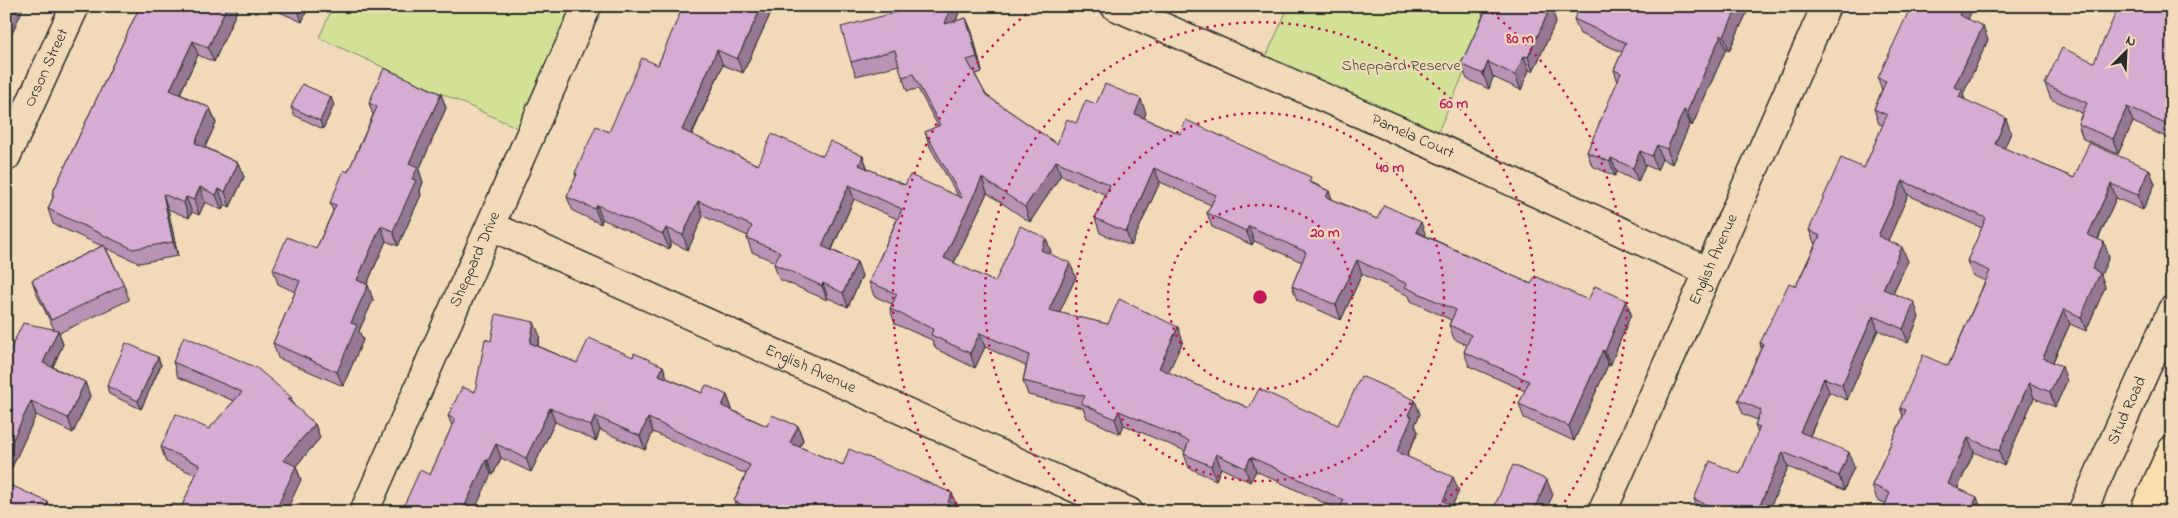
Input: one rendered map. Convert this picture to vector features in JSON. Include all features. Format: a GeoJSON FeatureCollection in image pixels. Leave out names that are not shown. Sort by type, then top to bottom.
{"type":"FeatureCollection","features":[{"type":"Feature","properties":{"kind":"highway"},"geometry":{"type":"LineString","coordinates":[[2144,512],[2172,450]]}},
{"type":"Feature","properties":{"kind":"street","name":"Orson Street"},"geometry":{"type":"LineString","coordinates":[[6,157],[75,6]]}},
{"type":"Feature","properties":{"kind":"street","name":"Sheppard Drive"},"geometry":{"type":"LineString","coordinates":[[364,512],[587,6]]}},
{"type":"Feature","properties":{"kind":"street","name":"Pamela Court"},"geometry":{"type":"LineString","coordinates":[[1115,6],[1432,145],[1708,271]]}},
{"type":"Feature","properties":{"kind":"street","name":"English Avenue"},"geometry":{"type":"LineString","coordinates":[[1602,512],[1826,6]]}},
{"type":"Feature","properties":{"kind":"street","name":"English Avenue"},"geometry":{"type":"LineString","coordinates":[[491,226],[1129,512]]}},
{"type":"Feature","properties":{"kind":"street","name":"Stud Road"},"geometry":{"type":"LineString","coordinates":[[2082,512],[2172,310]]}},
{"type":"Feature","properties":{"kind":"green space"},"geometry":{"type":"Polygon","coordinates":[[[333,6],[587,6],[531,134],[319,38],[333,6]]]}},
{"type":"Feature","properties":{"kind":"green space","name":"Sheppard Reserve"},"geometry":{"type":"Polygon","coordinates":[[[1289,6],[1494,6],[1432,145],[1260,70],[1289,6]]]}},
{"type":"Feature","properties":{"kind":"building"},"geometry":{"type":"Polygon","coordinates":[[[6,6],[13,6],[6,21],[6,6]]]}},
{"type":"Feature","properties":{"kind":"building"},"geometry":{"type":"Polygon","coordinates":[[[140,6],[227,6],[208,48],[193,41],[170,90],[210,108],[195,143],[238,163],[225,192],[219,189],[216,195],[200,187],[194,200],[186,197],[184,203],[163,194],[173,242],[133,249],[48,209],[54,195],[52,194],[140,6]]]}},
{"type":"Feature","properties":{"kind":"building"},"geometry":{"type":"Polygon","coordinates":[[[683,6],[762,6],[737,59],[717,50],[682,130],[758,165],[772,134],[823,156],[830,141],[863,156],[859,165],[905,185],[910,175],[962,198],[925,132],[940,125],[913,74],[902,77],[895,50],[851,62],[841,27],[920,6],[951,6],[945,24],[966,18],[977,57],[967,60],[986,95],[1057,144],[1067,119],[1076,123],[1086,100],[1096,104],[1105,84],[1141,99],[1135,114],[1180,134],[1186,120],[1311,177],[1309,182],[1329,191],[1326,197],[1377,219],[1384,205],[1421,222],[1416,232],[1531,284],[1535,276],[1588,300],[1595,286],[1626,300],[1605,352],[1603,350],[1569,426],[1519,404],[1529,381],[1464,352],[1471,335],[1449,325],[1456,310],[1405,287],[1407,284],[1357,260],[1336,305],[1292,286],[1306,252],[1249,226],[1246,231],[1207,213],[1216,195],[1154,168],[1126,232],[1095,218],[1110,185],[1056,161],[1025,207],[982,178],[944,258],[995,282],[1020,226],[1046,238],[1041,250],[1070,263],[1049,310],[1108,324],[1119,299],[1178,327],[1159,368],[1249,408],[1259,389],[1338,425],[1361,376],[1415,400],[1408,415],[1412,417],[1397,452],[1453,477],[1443,501],[1465,512],[1344,512],[1339,510],[1344,500],[1251,457],[1245,468],[1216,454],[1211,466],[1184,454],[1189,441],[1119,411],[1115,419],[1081,403],[1085,396],[1023,381],[1029,355],[980,333],[970,353],[931,335],[933,329],[890,309],[897,294],[869,282],[902,209],[849,185],[822,246],[857,262],[843,293],[823,283],[822,286],[774,264],[780,252],[747,238],[752,226],[698,201],[683,235],[666,228],[663,234],[597,205],[595,209],[567,197],[577,174],[575,173],[596,126],[609,132],[642,58],[658,65],[683,6]]]}},
{"type":"Feature","properties":{"kind":"building"},"geometry":{"type":"Polygon","coordinates":[[[1483,6],[1551,6],[1528,57],[1524,56],[1515,75],[1488,62],[1483,74],[1461,64],[1485,12],[1481,10],[1483,6]]]}},
{"type":"Feature","properties":{"kind":"building"},"geometry":{"type":"Polygon","coordinates":[[[1580,6],[1603,6],[1610,9],[1612,6],[1738,6],[1724,36],[1721,35],[1687,112],[1684,110],[1667,149],[1657,145],[1652,156],[1640,151],[1633,168],[1611,158],[1610,162],[1587,152],[1621,73],[1614,70],[1626,43],[1574,19],[1580,6]]]}},
{"type":"Feature","properties":{"kind":"building"},"geometry":{"type":"Polygon","coordinates":[[[1911,6],[1963,6],[1959,15],[1983,26],[1954,87],[1962,90],[1959,97],[2006,118],[1995,144],[2074,178],[2089,143],[2149,169],[2138,195],[2111,184],[2088,235],[2104,242],[2092,269],[2100,273],[2081,317],[2064,309],[2043,358],[2062,366],[2050,392],[2029,383],[1999,451],[1968,438],[1948,484],[1977,497],[1974,503],[1994,512],[1882,512],[1890,493],[1872,485],[1906,410],[1900,408],[1923,355],[1948,366],[1990,271],[1967,261],[1986,218],[1903,181],[1878,236],[1902,247],[1883,289],[1914,302],[1903,329],[1873,316],[1842,385],[1824,378],[1800,432],[1849,452],[1839,476],[1783,452],[1757,512],[1723,512],[1694,499],[1710,461],[1740,474],[1760,427],[1755,425],[1761,410],[1738,400],[1763,344],[1760,343],[1789,283],[1796,286],[1820,236],[1809,230],[1841,158],[1864,168],[1887,115],[1874,109],[1886,81],[1878,78],[1911,6]]]}},
{"type":"Feature","properties":{"kind":"building"},"geometry":{"type":"Polygon","coordinates":[[[2119,6],[2172,6],[2172,84],[2167,94],[2172,96],[2172,121],[2170,126],[2127,107],[2113,139],[2078,124],[2087,103],[2045,84],[2062,48],[2094,62],[2119,6]]]}},
{"type":"Feature","properties":{"kind":"building"},"geometry":{"type":"Polygon","coordinates":[[[384,68],[441,94],[409,163],[418,167],[412,179],[416,180],[393,231],[381,226],[357,280],[368,285],[351,323],[357,325],[337,372],[273,343],[300,281],[273,269],[287,237],[316,249],[336,205],[330,203],[344,170],[348,172],[377,107],[369,103],[384,68]]]}},
{"type":"Feature","properties":{"kind":"building"},"geometry":{"type":"Polygon","coordinates":[[[302,84],[331,97],[320,121],[291,107],[302,84]]]}},
{"type":"Feature","properties":{"kind":"building"},"geometry":{"type":"Polygon","coordinates":[[[104,245],[124,285],[51,320],[32,280],[104,245]]]}},
{"type":"Feature","properties":{"kind":"building"},"geometry":{"type":"Polygon","coordinates":[[[496,314],[534,322],[530,343],[577,363],[589,338],[633,357],[634,353],[663,366],[659,375],[702,393],[706,385],[727,395],[722,406],[767,426],[772,415],[798,426],[790,443],[843,465],[849,449],[952,493],[948,502],[969,512],[758,512],[734,501],[750,465],[648,418],[640,436],[595,416],[591,426],[550,408],[526,458],[496,444],[488,461],[486,460],[462,512],[401,512],[420,470],[430,475],[455,419],[448,416],[462,387],[475,392],[485,339],[491,341],[496,314]]]}},
{"type":"Feature","properties":{"kind":"building"},"geometry":{"type":"Polygon","coordinates":[[[23,323],[58,330],[43,363],[85,382],[68,418],[31,401],[6,454],[6,358],[23,323]]]}},
{"type":"Feature","properties":{"kind":"building"},"geometry":{"type":"Polygon","coordinates":[[[184,336],[257,368],[291,397],[288,400],[315,424],[283,460],[296,466],[275,512],[167,512],[171,503],[181,508],[200,465],[161,447],[176,414],[209,429],[242,392],[173,362],[184,336]]]}},
{"type":"Feature","properties":{"kind":"building"},"geometry":{"type":"Polygon","coordinates":[[[126,343],[158,357],[138,401],[107,386],[126,343]]]}},
{"type":"Feature","properties":{"kind":"building"},"geometry":{"type":"Polygon","coordinates":[[[1513,465],[1547,480],[1533,512],[1492,512],[1513,465]]]}},
{"type":"Feature","properties":{"kind":"building"},"geometry":{"type":"Polygon","coordinates":[[[6,483],[48,502],[44,512],[6,512],[6,483]]]}}]}
